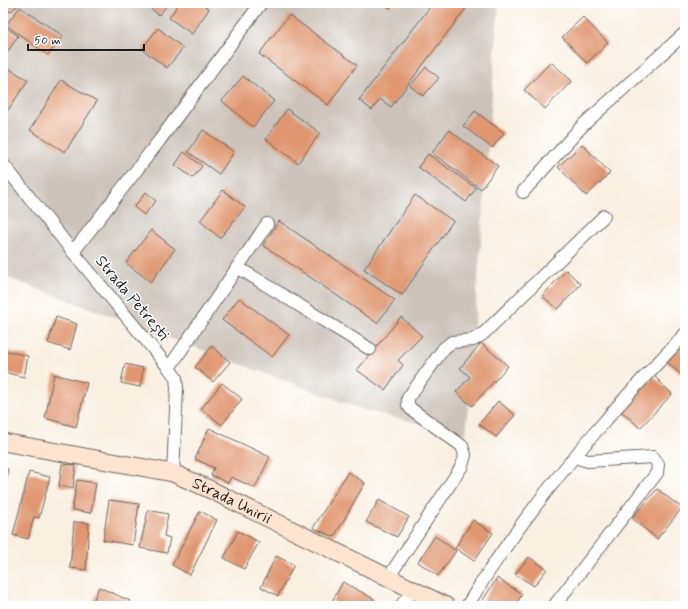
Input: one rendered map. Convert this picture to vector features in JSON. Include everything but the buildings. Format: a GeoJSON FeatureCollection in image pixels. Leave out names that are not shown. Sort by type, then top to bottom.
{"type":"FeatureCollection","features":[{"type":"Feature","properties":{"kind":"main road","name":"Strada Unirii"},"geometry":{"type":"LineString","coordinates":[[3,442],[173,473],[209,489],[446,606]]}},
{"type":"Feature","properties":{"kind":"street"},"geometry":{"type":"LineString","coordinates":[[73,252],[159,141],[261,3]]}},
{"type":"Feature","properties":{"kind":"street"},"geometry":{"type":"LineString","coordinates":[[523,192],[584,125],[685,33]]}},
{"type":"Feature","properties":{"kind":"street","name":"Strada Petrești"},"geometry":{"type":"LineString","coordinates":[[3,164],[73,252],[170,368],[176,378],[177,388],[173,473]]}},
{"type":"Feature","properties":{"kind":"street"},"geometry":{"type":"LineString","coordinates":[[388,578],[462,466],[466,456],[462,446],[411,409],[408,405],[408,398],[444,348],[452,342],[473,340],[483,334],[604,216]]}},
{"type":"Feature","properties":{"kind":"street"},"geometry":{"type":"LineString","coordinates":[[170,368],[267,224]]}},
{"type":"Feature","properties":{"kind":"street"},"geometry":{"type":"LineString","coordinates":[[237,268],[370,349]]}},
{"type":"Feature","properties":{"kind":"street"},"geometry":{"type":"LineString","coordinates":[[467,606],[488,572],[522,524],[576,455],[685,334]]}},
{"type":"Feature","properties":{"kind":"street"},"geometry":{"type":"LineString","coordinates":[[554,606],[657,473],[658,464],[653,457],[588,461],[580,460],[576,455]]}},
{"type":"Feature","properties":{"kind":"street"},"geometry":{"type":"LineString","coordinates":[[401,606],[414,589]]}},
{"type":"Feature","properties":{"kind":"shaded area"},"geometry":{"type":"Polygon","coordinates":[[[3,3],[499,3],[466,434],[367,411],[3,276],[3,3]]]}}]}
